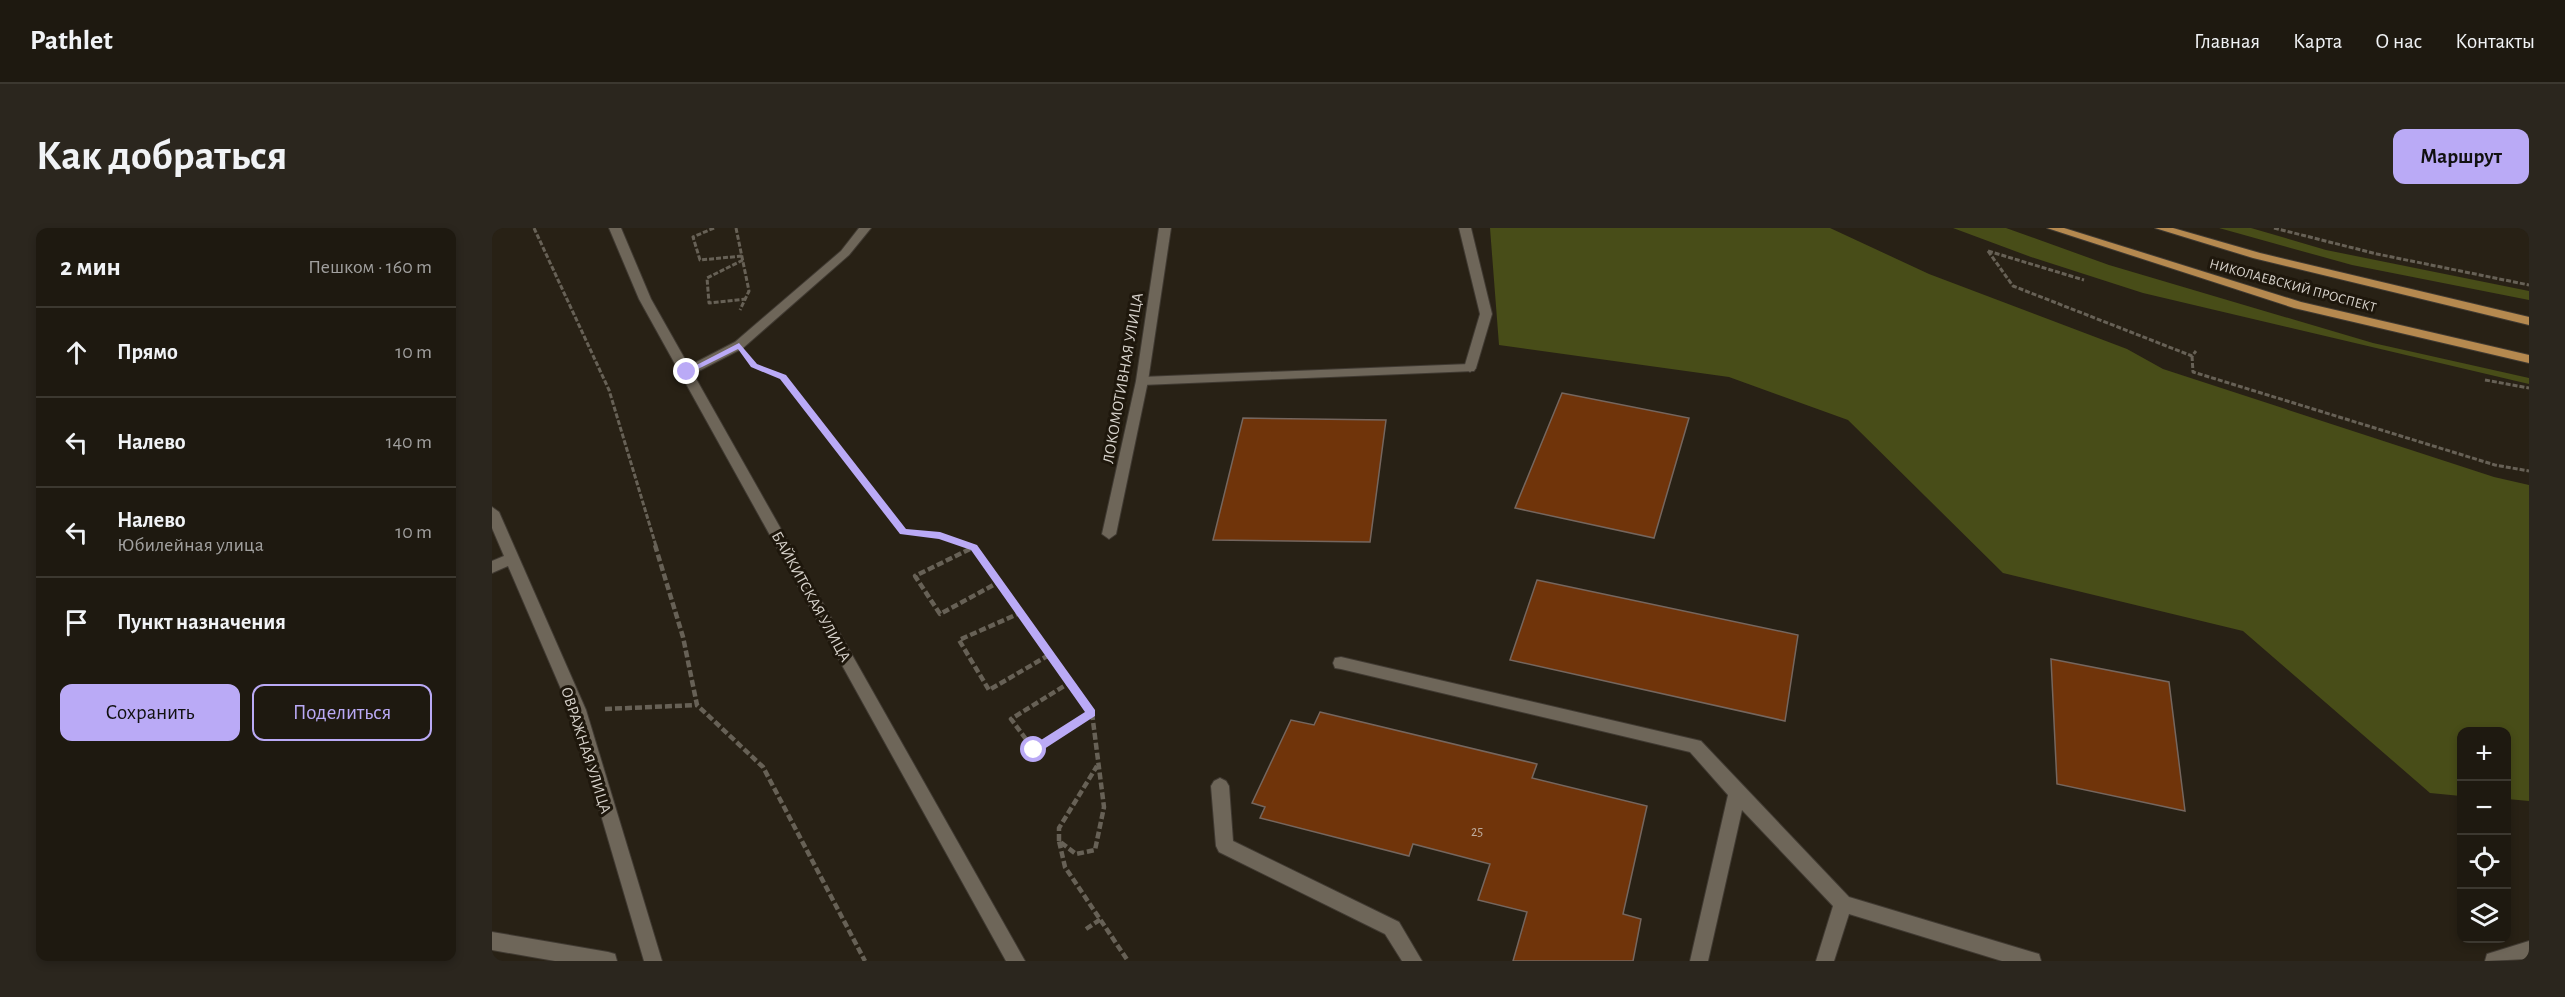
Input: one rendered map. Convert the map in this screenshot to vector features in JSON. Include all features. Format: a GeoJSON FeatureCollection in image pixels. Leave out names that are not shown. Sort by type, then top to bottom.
{"type":"FeatureCollection","features":[{"type":"Feature","properties":{"kind":"main road","name":"НИКОЛАЕВСКИЙ ПРОСПЕКТ"},"geometry":{"type":"LineString","coordinates":[[2054,228],[2298,304],[2529,358]]}},
{"type":"Feature","properties":{"kind":"main road","name":"НИКОЛАЕВСКИЙ ПРОСПЕКТ"},"geometry":{"type":"LineString","coordinates":[[2161,228],[2268,259],[2528,321]]}},
{"type":"Feature","properties":{"kind":"street","name":"БАЙКИТСКАЯ УЛИЦА"},"geometry":{"type":"LineString","coordinates":[[615,228],[645,299],[1016,961]]}},
{"type":"Feature","properties":{"kind":"street"},"geometry":{"type":"LineString","coordinates":[[687,372],[739,345],[845,253],[865,228]]}},
{"type":"Feature","properties":{"kind":"street","name":"ЛОКОМОТИВНАЯ УЛИЦА"},"geometry":{"type":"LineString","coordinates":[[1108,534],[1142,381],[1165,228]]}},
{"type":"Feature","properties":{"kind":"street"},"geometry":{"type":"LineString","coordinates":[[1142,381],[1470,369],[1486,314],[1465,228]]}},
{"type":"Feature","properties":{"kind":"street","name":"ОВРАЖНАЯ УЛИЦА"},"geometry":{"type":"LineString","coordinates":[[492,512],[510,559],[578,710],[653,961]]}},
{"type":"Feature","properties":{"kind":"street"},"geometry":{"type":"LineString","coordinates":[[492,567],[510,559]]}},
{"type":"Feature","properties":{"kind":"street"},"geometry":{"type":"LineString","coordinates":[[1341,663],[1695,746],[1843,904],[2032,961]]}},
{"type":"Feature","properties":{"kind":"street"},"geometry":{"type":"LineString","coordinates":[[1220,786],[1225,846],[1392,928],[1413,961]]}},
{"type":"Feature","properties":{"kind":"street"},"geometry":{"type":"LineString","coordinates":[[1700,961],[1737,793]]}},
{"type":"Feature","properties":{"kind":"street"},"geometry":{"type":"LineString","coordinates":[[1825,961],[1843,904]]}},
{"type":"Feature","properties":{"kind":"street"},"geometry":{"type":"LineString","coordinates":[[492,941],[608,961]]}},
{"type":"Feature","properties":{"kind":"street"},"geometry":{"type":"LineString","coordinates":[[2494,961],[2529,950]]}},
{"type":"Feature","properties":{"kind":"path"},"geometry":{"type":"LineString","coordinates":[[534,228],[609,390],[683,637],[697,705],[763,767],[865,961]]}},
{"type":"Feature","properties":{"kind":"path"},"geometry":{"type":"LineString","coordinates":[[714,228],[693,237],[700,260],[742,258]]}},
{"type":"Feature","properties":{"kind":"path"},"geometry":{"type":"LineString","coordinates":[[736,228],[749,289]]}},
{"type":"Feature","properties":{"kind":"path"},"geometry":{"type":"LineString","coordinates":[[2274,228],[2377,254],[2529,285]]}},
{"type":"Feature","properties":{"kind":"path"},"geometry":{"type":"LineString","coordinates":[[2084,280],[1988,251],[2013,286],[2192,356]]}},
{"type":"Feature","properties":{"kind":"path"},"geometry":{"type":"LineString","coordinates":[[742,258],[707,278],[709,303],[747,299]]}},
{"type":"Feature","properties":{"kind":"path"},"geometry":{"type":"LineString","coordinates":[[739,345],[754,365],[783,377],[904,532],[940,536],[974,547],[1092,713],[1104,807],[1095,850],[1076,854],[1059,842]]}},
{"type":"Feature","properties":{"kind":"path"},"geometry":{"type":"LineString","coordinates":[[2196,351],[2192,356],[2193,372],[2495,465],[2529,471]]}},
{"type":"Feature","properties":{"kind":"path"},"geometry":{"type":"LineString","coordinates":[[2485,380],[2529,388]]}},
{"type":"Feature","properties":{"kind":"path"},"geometry":{"type":"LineString","coordinates":[[974,547],[915,576],[940,614],[999,582]]}},
{"type":"Feature","properties":{"kind":"path"},"geometry":{"type":"LineString","coordinates":[[1020,613],[959,640],[989,690],[1049,655]]}},
{"type":"Feature","properties":{"kind":"path"},"geometry":{"type":"LineString","coordinates":[[1069,683],[1011,719],[1034,750],[1092,713]]}},
{"type":"Feature","properties":{"kind":"path"},"geometry":{"type":"LineString","coordinates":[[578,710],[697,705]]}},
{"type":"Feature","properties":{"kind":"path"},"geometry":{"type":"LineString","coordinates":[[1097,766],[1059,828],[1059,842],[1065,867],[1128,961]]}},
{"type":"Feature","properties":{"kind":"path"},"geometry":{"type":"LineString","coordinates":[[1086,929],[1101,919]]}},
{"type":"Feature","properties":{"kind":"green space"},"geometry":{"type":"Polygon","coordinates":[[[1490,228],[1830,228],[1929,274],[2127,349],[2163,369],[2494,477],[2529,485],[2529,801],[2511,799],[2511,727],[2457,727],[2457,796],[2430,793],[2243,631],[2003,573],[1848,420],[1729,377],[1499,345],[1490,228]]]}},
{"type":"Feature","properties":{"kind":"green space"},"geometry":{"type":"Polygon","coordinates":[[[1953,228],[2006,228],[2109,265],[2373,343],[2529,378],[2529,384],[2143,293],[2031,257],[1953,228]]]}},
{"type":"Feature","properties":{"kind":"green space"},"geometry":{"type":"Polygon","coordinates":[[[2219,228],[2251,228],[2326,250],[2529,291],[2529,300],[2352,265],[2219,228]]]}},
{"type":"Feature","properties":{"kind":"building"},"geometry":{"type":"Polygon","coordinates":[[[1562,393],[1689,418],[1654,538],[1515,508],[1562,393]]]}},
{"type":"Feature","properties":{"kind":"building"},"geometry":{"type":"Polygon","coordinates":[[[1243,418],[1386,420],[1370,542],[1213,540],[1243,418]]]}},
{"type":"Feature","properties":{"kind":"building"},"geometry":{"type":"Polygon","coordinates":[[[1537,580],[1798,635],[1785,721],[1510,660],[1537,580]]]}},
{"type":"Feature","properties":{"kind":"building"},"geometry":{"type":"Polygon","coordinates":[[[2051,659],[2169,682],[2185,811],[2057,784],[2051,659]]]}},
{"type":"Feature","properties":{"kind":"building"},"geometry":{"type":"Polygon","coordinates":[[[1320,712],[1537,764],[1532,778],[1647,806],[1623,914],[1641,919],[1633,961],[1513,961],[1527,912],[1478,900],[1490,864],[1413,844],[1409,856],[1260,818],[1265,807],[1252,803],[1291,720],[1314,725],[1320,712]]]}},
{"type":"Feature","properties":{"kind":"route"},"geometry":{"type":"LineString","coordinates":[[687,372],[739,345],[754,365],[783,377],[904,532],[940,536],[974,547],[1092,713],[1034,750]]}}]}
